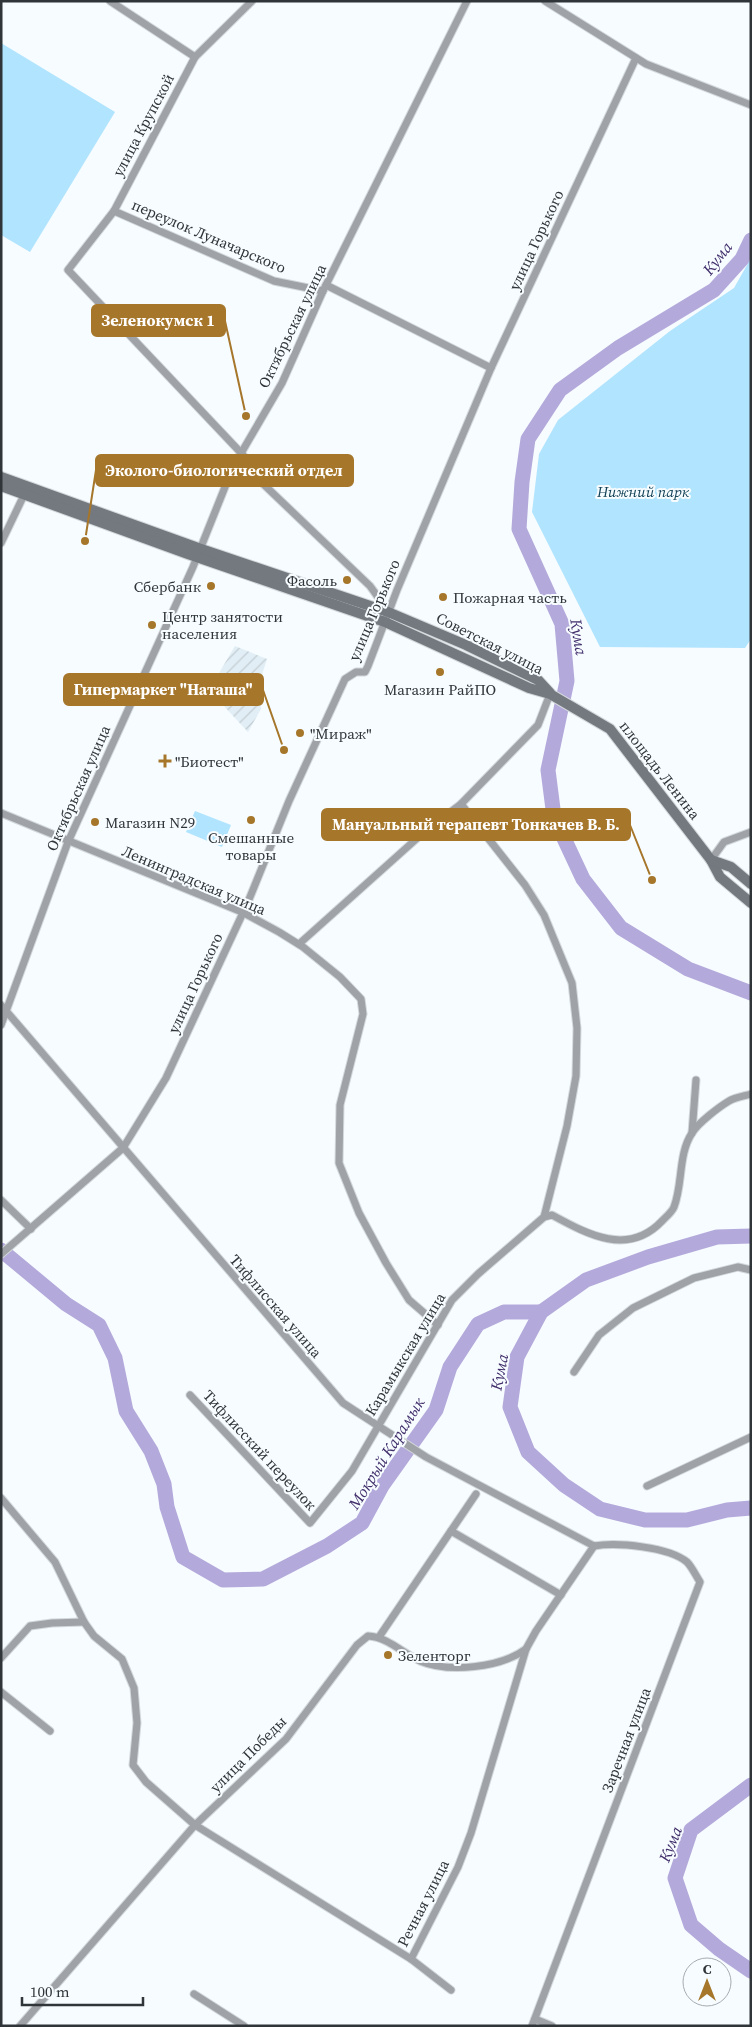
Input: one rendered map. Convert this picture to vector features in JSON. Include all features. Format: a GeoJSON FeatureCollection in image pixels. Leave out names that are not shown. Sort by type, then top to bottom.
{"type":"FeatureCollection","features":[{"type":"Feature","properties":{"kind":"street"},"geometry":{"type":"LineString","coordinates":[[110,1],[194,57]]}},
{"type":"Feature","properties":{"kind":"street","name":"улица Крупской"},"geometry":{"type":"LineString","coordinates":[[240,452],[68,270],[114,210],[194,57],[252,1]]}},
{"type":"Feature","properties":{"kind":"street","name":"Октябрьская улица"},"geometry":{"type":"LineString","coordinates":[[1,1025],[7,1013],[68,842],[199,553],[240,452],[282,383],[325,288],[467,1]]}},
{"type":"Feature","properties":{"kind":"street"},"geometry":{"type":"LineString","coordinates":[[545,1],[646,64],[751,105]]}},
{"type":"Feature","properties":{"kind":"street","name":"улица Горького"},"geometry":{"type":"LineString","coordinates":[[1,1254],[123,1148],[166,1078],[345,679],[356,672],[364,672],[491,368],[636,58]]}},
{"type":"Feature","properties":{"kind":"street","name":"переулок Луначарского"},"geometry":{"type":"LineString","coordinates":[[114,210],[274,280],[325,288],[491,368]]}},
{"type":"Feature","properties":{"kind":"street"},"geometry":{"type":"LineString","coordinates":[[240,452],[258,479],[370,586],[388,612]]}},
{"type":"Feature","properties":{"kind":"street","name":"Советская улица"},"geometry":{"type":"LineString","coordinates":[[1,477],[385,622],[529,688],[550,694]]}},
{"type":"Feature","properties":{"kind":"street","name":"Советская улица"},"geometry":{"type":"LineString","coordinates":[[1,486],[199,553],[388,612],[466,645],[538,680],[550,694]]}},
{"type":"Feature","properties":{"kind":"street"},"geometry":{"type":"LineString","coordinates":[[1,543],[24,494]]}},
{"type":"Feature","properties":{"kind":"street"},"geometry":{"type":"LineString","coordinates":[[299,944],[423,834],[461,804],[538,725],[550,694]]}},
{"type":"Feature","properties":{"kind":"street","name":"площадь Ленина"},"geometry":{"type":"LineString","coordinates":[[550,694],[610,729],[710,860],[720,877],[751,903]]}},
{"type":"Feature","properties":{"kind":"street"},"geometry":{"type":"LineString","coordinates":[[461,804],[525,885],[544,916],[572,983],[577,1028],[576,1076],[567,1126],[544,1217],[552,1215],[576,1228],[611,1240],[630,1240],[654,1230],[674,1208],[686,1152],[692,1134],[696,1080]]}},
{"type":"Feature","properties":{"kind":"street","name":"Ленинградская улица"},"geometry":{"type":"LineString","coordinates":[[1,813],[242,912],[299,944],[340,977],[360,999],[363,1014],[340,1105],[339,1163],[359,1213],[386,1263],[409,1300],[438,1325]]}},
{"type":"Feature","properties":{"kind":"street"},"geometry":{"type":"LineString","coordinates":[[751,832],[724,842],[710,860],[732,867],[751,884]]}},
{"type":"Feature","properties":{"kind":"street","name":"Тифлисская улица"},"geometry":{"type":"LineString","coordinates":[[1,1006],[343,1403],[426,1457],[594,1546]]}},
{"type":"Feature","properties":{"kind":"street"},"geometry":{"type":"LineString","coordinates":[[692,1134],[712,1114],[730,1100],[751,1094]]}},
{"type":"Feature","properties":{"kind":"street"},"geometry":{"type":"LineString","coordinates":[[1,1200],[31,1229]]}},
{"type":"Feature","properties":{"kind":"street","name":"Карамыкская улица"},"geometry":{"type":"LineString","coordinates":[[310,1523],[352,1471],[452,1300],[478,1274],[544,1217]]}},
{"type":"Feature","properties":{"kind":"street"},"geometry":{"type":"LineString","coordinates":[[574,1372],[599,1335],[634,1308],[694,1278],[738,1267],[751,1270]]}},
{"type":"Feature","properties":{"kind":"street","name":"Тифлисский переулок"},"geometry":{"type":"LineString","coordinates":[[190,1395],[310,1523]]}},
{"type":"Feature","properties":{"kind":"street"},"geometry":{"type":"LineString","coordinates":[[647,1486],[751,1437]]}},
{"type":"Feature","properties":{"kind":"street"},"geometry":{"type":"LineString","coordinates":[[476,1494],[379,1637],[420,1661],[455,1667],[497,1663],[515,1657],[526,1649]]}},
{"type":"Feature","properties":{"kind":"street","name":"Речная улица"},"geometry":{"type":"LineString","coordinates":[[1,1498],[55,1562],[84,1622],[94,1636],[122,1659],[134,1688],[137,1723],[134,1765],[146,1782],[196,1825],[411,1959],[458,1867],[471,1833],[526,1649],[536,1631],[594,1546]]}},
{"type":"Feature","properties":{"kind":"street"},"geometry":{"type":"LineString","coordinates":[[451,1531],[561,1595]]}},
{"type":"Feature","properties":{"kind":"street","name":"Заречная улица"},"geometry":{"type":"LineString","coordinates":[[552,2026],[534,2022],[700,1582],[688,1563],[672,1553],[607,1543],[594,1546]]}},
{"type":"Feature","properties":{"kind":"street"},"geometry":{"type":"LineString","coordinates":[[1,1658],[30,1626],[84,1622]]}},
{"type":"Feature","properties":{"kind":"street","name":"улица Победы"},"geometry":{"type":"LineString","coordinates":[[21,2026],[196,1825],[286,1740],[358,1644],[368,1636],[379,1637]]}},
{"type":"Feature","properties":{"kind":"street"},"geometry":{"type":"LineString","coordinates":[[1,1692],[50,1731]]}},
{"type":"Feature","properties":{"kind":"street"},"geometry":{"type":"LineString","coordinates":[[411,1959],[451,1990]]}},
{"type":"Feature","properties":{"kind":"street"},"geometry":{"type":"LineString","coordinates":[[194,1994],[244,2026]]}},
{"type":"Feature","properties":{"kind":"shaded area"},"geometry":{"type":"Polygon","coordinates":[[[235,646],[267,659],[258,687],[261,709],[248,732],[209,690],[235,646]]]}},
{"type":"Feature","properties":{"kind":"green space"},"geometry":{"type":"Polygon","coordinates":[[[1,43],[115,112],[30,252],[1,235],[1,43]]]}},
{"type":"Feature","properties":{"kind":"green space","name":"Нижний парк"},"geometry":{"type":"Polygon","coordinates":[[[751,258],[751,639],[745,648],[600,647],[532,512],[539,454],[558,420],[670,331],[734,288],[751,258]]]}},
{"type":"Feature","properties":{"kind":"green space"},"geometry":{"type":"Polygon","coordinates":[[[195,811],[231,825],[222,847],[186,832],[195,811]]]}},
{"type":"Feature","properties":{"kind":"waterway","name":"Кума"},"geometry":{"type":"LineString","coordinates":[[751,240],[742,259],[714,290],[618,348],[560,390],[528,439],[522,482],[519,529],[562,624],[567,681],[548,770],[554,817],[583,879],[621,928],[688,969],[751,993]]}},
{"type":"Feature","properties":{"kind":"waterway","name":"Кума"},"geometry":{"type":"LineString","coordinates":[[751,1236],[717,1237],[648,1257],[586,1280],[541,1312],[517,1357],[510,1407],[528,1452],[564,1485],[600,1509],[645,1520],[687,1520],[727,1510],[751,1508]]}},
{"type":"Feature","properties":{"kind":"waterway","name":"Мокрый Карамык"},"geometry":{"type":"LineString","coordinates":[[1,1250],[66,1304],[99,1325],[115,1358],[126,1411],[151,1451],[164,1484],[167,1507],[183,1557],[223,1580],[263,1579],[327,1546],[362,1523],[382,1486],[436,1410],[450,1367],[478,1324],[504,1312],[541,1312]]}},
{"type":"Feature","properties":{"kind":"waterway","name":"Кума"},"geometry":{"type":"LineString","coordinates":[[751,1785],[691,1830],[675,1878],[691,1925],[719,1949],[751,1971]]}},
{"type":"Feature","properties":{"kind":"place","name":"Зеленокумск 1"},"geometry":{"type":"Point","coordinates":[246,416]}},
{"type":"Feature","properties":{"kind":"place","name":"Эколого-биологический отдел"},"geometry":{"type":"Point","coordinates":[85,541]}},
{"type":"Feature","properties":{"kind":"place","name":"Фасоль"},"geometry":{"type":"Point","coordinates":[347,580]}},
{"type":"Feature","properties":{"kind":"place","name":"Сбербанк"},"geometry":{"type":"Point","coordinates":[211,586]}},
{"type":"Feature","properties":{"kind":"place","name":"Пожарная часть"},"geometry":{"type":"Point","coordinates":[443,597]}},
{"type":"Feature","properties":{"kind":"place","name":"Центр занятости населения"},"geometry":{"type":"Point","coordinates":[152,625]}},
{"type":"Feature","properties":{"kind":"place","name":"Магазин РайПО"},"geometry":{"type":"Point","coordinates":[440,672]}},
{"type":"Feature","properties":{"kind":"place","name":"\"Мираж\""},"geometry":{"type":"Point","coordinates":[300,733]}},
{"type":"Feature","properties":{"kind":"place","name":"Гипермаркет \"Наташа\""},"geometry":{"type":"Point","coordinates":[284,750]}},
{"type":"Feature","properties":{"kind":"place","name":"\"Биотест\""},"geometry":{"type":"Point","coordinates":[165,761]}},
{"type":"Feature","properties":{"kind":"place","name":"Смешанные товары"},"geometry":{"type":"Point","coordinates":[251,820]}},
{"type":"Feature","properties":{"kind":"place","name":"Магазин N29"},"geometry":{"type":"Point","coordinates":[95,822]}},
{"type":"Feature","properties":{"kind":"place","name":"Мануальный терапевт Тонкачев В. Б."},"geometry":{"type":"Point","coordinates":[652,880]}},
{"type":"Feature","properties":{"kind":"place","name":"Зеленторг"},"geometry":{"type":"Point","coordinates":[388,1655]}}]}
